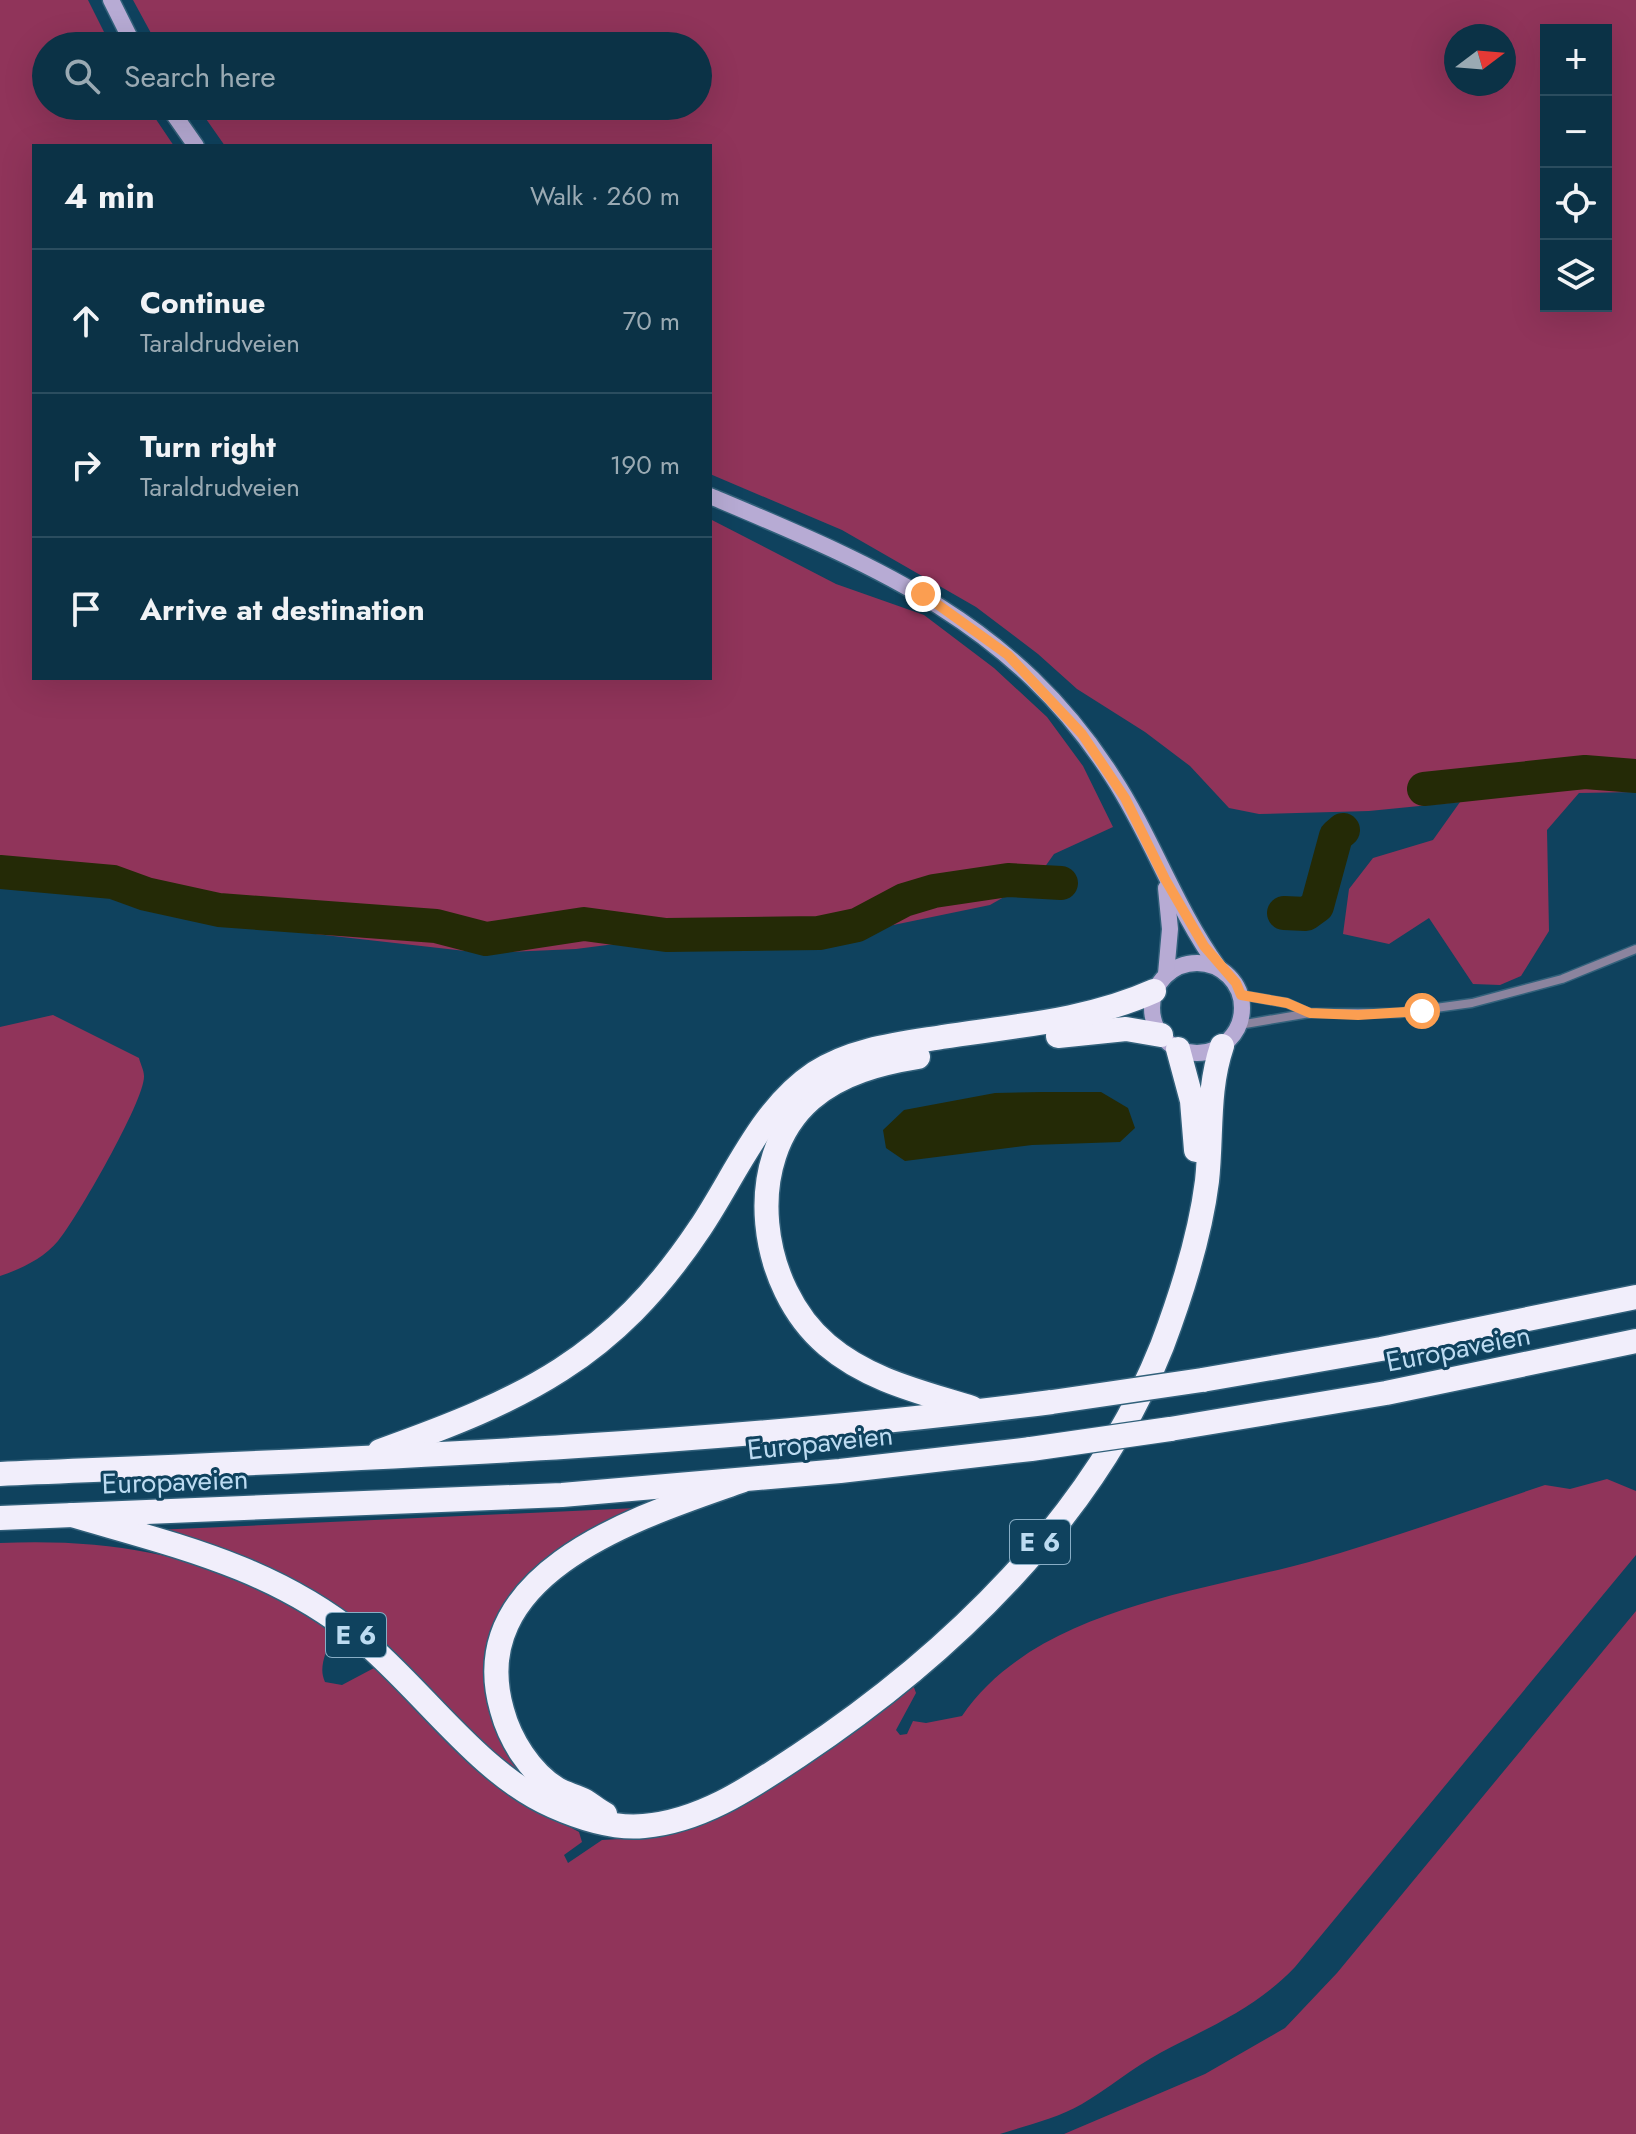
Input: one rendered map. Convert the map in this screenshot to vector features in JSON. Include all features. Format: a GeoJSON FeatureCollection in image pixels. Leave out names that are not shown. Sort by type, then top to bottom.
{"type":"FeatureCollection","features":[{"type":"Feature","properties":{"kind":"highway"},"geometry":{"type":"LineString","coordinates":[[353,1461],[498,1406],[552,1378],[599,1345],[673,1267],[765,1124],[796,1087],[815,1073],[836,1062],[883,1047],[1088,1014],[1160,983]]}},
{"type":"Feature","properties":{"kind":"highway"},"geometry":{"type":"LineString","coordinates":[[982,1411],[900,1386],[859,1367],[824,1343],[806,1321],[778,1272],[768,1224],[768,1180],[781,1137],[809,1101],[823,1090],[864,1069],[888,1063],[1104,1029],[1145,1030],[1169,1042]]}},
{"type":"Feature","properties":{"kind":"highway","name":"E 6"},"geometry":{"type":"LineString","coordinates":[[741,1481],[630,1521],[589,1542],[534,1588],[510,1622],[503,1640],[497,1682],[506,1725],[537,1772],[557,1789],[583,1800],[602,1814],[646,1817],[690,1806],[746,1779],[808,1739],[934,1641],[976,1600],[1046,1521],[1129,1393],[1174,1273],[1194,1179],[1196,1144],[1192,1101],[1169,1042]]}},
{"type":"Feature","properties":{"kind":"highway","name":"E 6"},"geometry":{"type":"LineString","coordinates":[[72,1515],[202,1552],[271,1580],[306,1600],[390,1664],[505,1776],[552,1806],[599,1822],[641,1827],[715,1806],[831,1734],[911,1672],[1027,1560],[1087,1484],[1132,1412],[1183,1287],[1206,1185],[1210,1098],[1222,1046]]}},
{"type":"Feature","properties":{"kind":"highway","name":"Europaveien"},"geometry":{"type":"LineString","coordinates":[[0,1474],[353,1461],[725,1437],[982,1411],[1202,1380],[1381,1349],[1636,1297]]}},
{"type":"Feature","properties":{"kind":"highway","name":"Europaveien"},"geometry":{"type":"LineString","coordinates":[[0,1518],[562,1495],[741,1481],[1031,1449],[1170,1429],[1414,1388],[1636,1341]]}},
{"type":"Feature","properties":{"kind":"main road"},"geometry":{"type":"LineString","coordinates":[[111,0],[127,32]]}},
{"type":"Feature","properties":{"kind":"main road"},"geometry":{"type":"LineString","coordinates":[[178,120],[195,144]]}},
{"type":"Feature","properties":{"kind":"main road"},"geometry":{"type":"LineString","coordinates":[[712,497],[902,582],[947,608],[1008,655],[1061,709],[1099,756],[1125,798],[1165,879],[1218,967],[1236,983],[1241,995],[1239,1025],[1222,1046],[1200,1053],[1169,1042],[1152,1014],[1170,929],[1165,879]]}},
{"type":"Feature","properties":{"kind":"main road"},"geometry":{"type":"LineString","coordinates":[[1160,983],[1191,962],[1218,967]]}},
{"type":"Feature","properties":{"kind":"street"},"geometry":{"type":"LineString","coordinates":[[1239,1025],[1310,1013],[1399,1013],[1472,1003],[1574,975],[1636,949]]}},
{"type":"Feature","properties":{"kind":"street"},"geometry":{"type":"LineString","coordinates":[[1241,995],[1287,1003],[1310,1013]]}},
{"type":"Feature","properties":{"kind":"shaded area"},"geometry":{"type":"Polygon","coordinates":[[[0,0],[88,0],[104,32],[32,32],[32,120],[156,120],[173,144],[32,144],[32,680],[712,680],[712,520],[836,584],[924,615],[994,668],[1047,717],[1083,766],[1113,827],[1054,854],[1037,878],[990,905],[845,935],[746,944],[638,941],[576,949],[483,953],[289,931],[0,877],[0,0]]]}},
{"type":"Feature","properties":{"kind":"shaded area"},"geometry":{"type":"Polygon","coordinates":[[[133,0],[1636,0],[1636,792],[1579,793],[1547,830],[1549,931],[1521,976],[1500,985],[1473,984],[1429,918],[1389,944],[1343,934],[1349,889],[1373,858],[1433,840],[1460,802],[1369,811],[1259,814],[1229,808],[1190,766],[1145,732],[1077,689],[1038,654],[976,607],[842,530],[712,475],[712,144],[224,144],[207,120],[712,120],[712,32],[150,32],[133,0]]]}},
{"type":"Feature","properties":{"kind":"shaded area"},"geometry":{"type":"Polygon","coordinates":[[[53,1015],[139,1058],[144,1076],[134,1109],[122,1133],[67,1229],[39,1258],[0,1276],[0,1027],[53,1015]]]}},
{"type":"Feature","properties":{"kind":"shaded area"},"geometry":{"type":"Polygon","coordinates":[[[1101,1092],[1128,1108],[1135,1128],[1120,1142],[1032,1145],[905,1161],[886,1148],[883,1130],[904,1110],[995,1093],[1101,1092]]]}},
{"type":"Feature","properties":{"kind":"shaded area"},"geometry":{"type":"Polygon","coordinates":[[[1607,1479],[1636,1491],[1636,1555],[1295,1967],[1248,2005],[1150,2059],[1062,2114],[1000,2134],[0,2134],[0,1543],[89,1544],[171,1557],[249,1584],[288,1604],[327,1628],[328,1642],[322,1668],[325,1682],[342,1685],[374,1668],[509,1794],[579,1832],[582,1842],[564,1855],[568,1863],[602,1840],[657,1837],[675,1832],[912,1682],[916,1693],[896,1730],[900,1735],[907,1734],[913,1721],[926,1723],[962,1716],[993,1680],[1031,1652],[1073,1629],[1120,1611],[1168,1596],[1309,1562],[1545,1485],[1570,1489],[1607,1479]]]}},
{"type":"Feature","properties":{"kind":"shaded area"},"geometry":{"type":"Polygon","coordinates":[[[637,1508],[576,1542],[491,1655],[534,1781],[520,1778],[368,1635],[155,1530],[637,1508]]]}},
{"type":"Feature","properties":{"kind":"shaded area"},"geometry":{"type":"Polygon","coordinates":[[[1636,1611],[1636,2134],[1064,2134],[1205,2074],[1285,2028],[1337,1973],[1636,1611]]]}},
{"type":"Feature","properties":{"kind":"waterway"},"geometry":{"type":"LineString","coordinates":[[1424,789],[1585,772],[1636,776]]}},
{"type":"Feature","properties":{"kind":"waterway"},"geometry":{"type":"LineString","coordinates":[[1284,913],[1306,914],[1317,906],[1336,836],[1343,830]]}},
{"type":"Feature","properties":{"kind":"waterway"},"geometry":{"type":"LineString","coordinates":[[0,872],[113,882],[146,894],[219,910],[436,926],[486,939],[584,924],[666,935],[819,933],[857,925],[904,900],[934,891],[1008,880],[1061,883]]}},
{"type":"Feature","properties":{"kind":"route"},"geometry":{"type":"LineString","coordinates":[[923,594],[947,608],[1008,655],[1082,734],[1125,798],[1165,879],[1204,946],[1218,967],[1236,983],[1241,995],[1287,1003],[1310,1013],[1358,1015],[1422,1011]]}}]}
